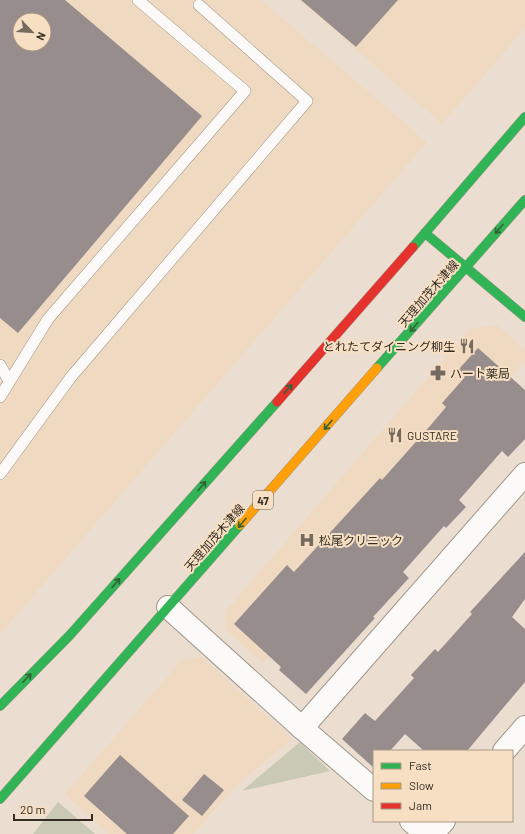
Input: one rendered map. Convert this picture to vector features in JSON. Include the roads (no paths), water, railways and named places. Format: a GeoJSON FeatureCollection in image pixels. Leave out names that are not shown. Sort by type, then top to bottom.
{"type":"FeatureCollection","features":[{"type":"Feature","properties":{"kind":"main road"},"geometry":{"type":"LineString","coordinates":[[0,706],[70,635],[425,233],[525,117]]}},
{"type":"Feature","properties":{"kind":"main road","name":"天理加茂木津線"},"geometry":{"type":"LineString","coordinates":[[0,799],[525,200]]}},
{"type":"Feature","properties":{"kind":"main road"},"geometry":{"type":"LineString","coordinates":[[425,233],[525,317]]}},
{"type":"Feature","properties":{"kind":"street"},"geometry":{"type":"LineString","coordinates":[[302,728],[525,474]]}},
{"type":"Feature","properties":{"kind":"street"},"geometry":{"type":"LineString","coordinates":[[168,607],[302,728],[373,789]]}},
{"type":"Feature","properties":{"kind":"street"},"geometry":{"type":"LineString","coordinates":[[505,750],[525,727]]}},
{"type":"Feature","properties":{"kind":"street"},"geometry":{"type":"LineString","coordinates":[[412,822],[426,834]]}},
{"type":"Feature","properties":{"kind":"street"},"geometry":{"type":"LineString","coordinates":[[432,834],[443,822]]}},
{"type":"Feature","properties":{"kind":"lane"},"geometry":{"type":"LineString","coordinates":[[0,397],[9,380],[48,319],[244,91],[138,0]]}},
{"type":"Feature","properties":{"kind":"lane"},"geometry":{"type":"LineString","coordinates":[[0,474],[71,377],[307,101],[199,5]]}},
{"type":"Feature","properties":{"kind":"lane"},"geometry":{"type":"LineString","coordinates":[[0,364],[9,380]]}},
{"type":"Feature","properties":{"kind":"place","name":"とれたてダイニング柳生"},"geometry":{"type":"Point","coordinates":[467,346]}},
{"type":"Feature","properties":{"kind":"place","name":"ハート薬局"},"geometry":{"type":"Point","coordinates":[438,373]}},
{"type":"Feature","properties":{"kind":"place","name":"GUSTARE"},"geometry":{"type":"Point","coordinates":[395,435]}},
{"type":"Feature","properties":{"kind":"place","name":"松尾クリニック"},"geometry":{"type":"Point","coordinates":[307,540]}}]}
